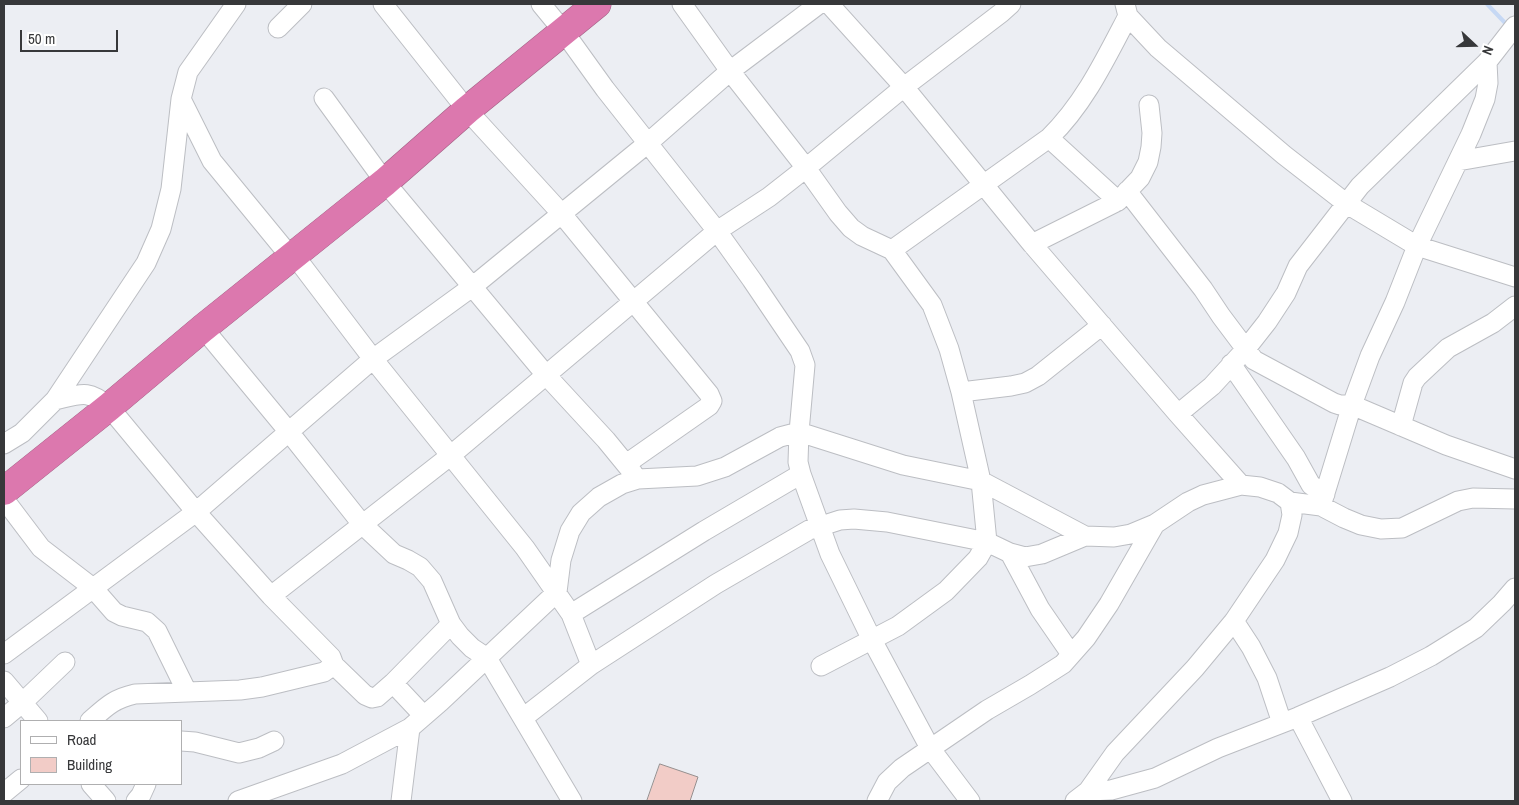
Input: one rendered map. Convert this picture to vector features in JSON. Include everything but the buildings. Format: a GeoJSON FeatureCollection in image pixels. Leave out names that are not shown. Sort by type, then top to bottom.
{"type":"FeatureCollection","features":[{"type":"Feature","properties":{"kind":"highway"},"geometry":{"type":"LineString","coordinates":[[4,491],[385,182],[467,110],[598,4]]}},
{"type":"Feature","properties":{"kind":"street"},"geometry":{"type":"LineString","coordinates":[[4,444],[22,433],[55,400],[146,263],[161,229],[171,189],[181,99],[188,72],[236,4]]}},
{"type":"Feature","properties":{"kind":"street"},"geometry":{"type":"LineString","coordinates":[[278,28],[302,4]]}},
{"type":"Feature","properties":{"kind":"street"},"geometry":{"type":"LineString","coordinates":[[383,4],[467,110],[561,213],[710,394],[712,401],[709,406],[626,464]]}},
{"type":"Feature","properties":{"kind":"street"},"geometry":{"type":"LineString","coordinates":[[541,4],[564,32],[605,89],[717,231],[800,352],[805,364],[798,462],[830,554],[872,640],[930,748],[970,801]]}},
{"type":"Feature","properties":{"kind":"street"},"geometry":{"type":"LineString","coordinates":[[682,4],[730,71],[806,168],[838,213],[851,228],[862,236],[892,250],[932,305],[949,349],[961,392],[981,481],[987,542],[978,558],[946,591],[898,626],[821,666]]}},
{"type":"Feature","properties":{"kind":"street"},"geometry":{"type":"LineString","coordinates":[[4,654],[196,512],[373,359],[472,287],[648,144],[730,71],[819,4]]}},
{"type":"Feature","properties":{"kind":"street"},"geometry":{"type":"LineString","coordinates":[[829,4],[904,87],[1032,244],[1241,485]]}},
{"type":"Feature","properties":{"kind":"street"},"geometry":{"type":"LineString","coordinates":[[271,596],[450,456],[717,231],[768,197],[806,168],[904,87],[1011,4]]}},
{"type":"Feature","properties":{"kind":"street"},"geometry":{"type":"LineString","coordinates":[[892,250],[1049,138],[1064,124],[1095,79],[1126,10],[1165,54],[1284,155],[1347,204],[1418,246],[1515,276]]}},
{"type":"Feature","properties":{"kind":"street"},"geometry":{"type":"LineString","coordinates":[[1178,414],[1212,386],[1245,350],[1286,293],[1298,266],[1360,186],[1487,62],[1515,26]]}},
{"type":"Feature","properties":{"kind":"street"},"geometry":{"type":"LineString","coordinates":[[1323,500],[1352,405],[1370,356],[1418,246],[1472,134],[1485,100],[1488,83],[1487,62]]}},
{"type":"Feature","properties":{"kind":"street"},"geometry":{"type":"LineString","coordinates":[[324,98],[385,182],[546,375],[606,440],[638,480]]}},
{"type":"Feature","properties":{"kind":"street"},"geometry":{"type":"LineString","coordinates":[[181,99],[212,161],[285,250],[294,255],[373,359],[525,548],[557,592],[571,614],[591,665]]}},
{"type":"Feature","properties":{"kind":"street"},"geometry":{"type":"LineString","coordinates":[[1032,244],[1122,196],[1140,178],[1148,162],[1152,133],[1149,105]]}},
{"type":"Feature","properties":{"kind":"street"},"geometry":{"type":"LineString","coordinates":[[1049,138],[1122,196],[1203,289],[1254,360],[1334,403],[1352,405],[1446,445],[1515,469]]}},
{"type":"Feature","properties":{"kind":"street"},"geometry":{"type":"LineString","coordinates":[[1458,161],[1515,151]]}},
{"type":"Feature","properties":{"kind":"street"},"geometry":{"type":"LineString","coordinates":[[1401,426],[1416,377],[1448,348],[1493,323],[1515,306]]}},
{"type":"Feature","properties":{"kind":"street"},"geometry":{"type":"LineString","coordinates":[[961,392],[1025,383],[1038,376],[1102,325]]}},
{"type":"Feature","properties":{"kind":"street"},"geometry":{"type":"LineString","coordinates":[[203,328],[362,524],[394,554],[420,567],[432,581],[451,624],[472,648],[487,658],[572,801]]}},
{"type":"Feature","properties":{"kind":"street"},"geometry":{"type":"LineString","coordinates":[[1232,364],[1286,443],[1311,485],[1323,500],[1344,518],[1361,525],[1381,529],[1402,528],[1458,501],[1473,498],[1515,499]]}},
{"type":"Feature","properties":{"kind":"street"},"geometry":{"type":"LineString","coordinates":[[55,400],[88,394],[98,397],[109,407],[196,512],[271,596],[331,658],[334,665],[365,695],[372,698],[377,697],[394,683],[451,624]]}},
{"type":"Feature","properties":{"kind":"street"},"geometry":{"type":"LineString","coordinates":[[238,801],[342,764],[417,722],[557,592],[561,560],[570,531],[581,513],[599,497],[622,484],[638,480],[697,476],[726,467],[780,437],[799,432],[902,465],[981,481],[1085,536]]}},
{"type":"Feature","properties":{"kind":"street"},"geometry":{"type":"LineString","coordinates":[[571,614],[704,531],[801,474]]}},
{"type":"Feature","properties":{"kind":"street"},"geometry":{"type":"LineString","coordinates":[[523,718],[591,665],[716,584],[809,530],[840,520],[854,519],[887,522],[987,542],[1010,553],[1026,557],[1042,554],[1085,536],[1114,537],[1131,534],[1155,524],[1188,502],[1203,495],[1241,485],[1260,487],[1278,493],[1290,502],[1323,500]]}},
{"type":"Feature","properties":{"kind":"street"},"geometry":{"type":"LineString","coordinates":[[4,499],[41,548],[93,588],[114,612],[122,616],[147,622],[157,631],[187,692]]}},
{"type":"Feature","properties":{"kind":"street"},"geometry":{"type":"LineString","coordinates":[[1082,796],[1115,753],[1195,668],[1234,621],[1279,554],[1288,533],[1292,515],[1290,502]]}},
{"type":"Feature","properties":{"kind":"street"},"geometry":{"type":"LineString","coordinates":[[877,801],[887,782],[902,768],[988,710],[1063,664],[1086,638],[1110,604],[1155,524]]}},
{"type":"Feature","properties":{"kind":"street"},"geometry":{"type":"LineString","coordinates":[[1010,553],[1040,609],[1071,654]]}},
{"type":"Feature","properties":{"kind":"street"},"geometry":{"type":"LineString","coordinates":[[1082,796],[1155,778],[1218,748],[1290,720],[1390,677],[1431,656],[1476,628],[1515,588]]}},
{"type":"Feature","properties":{"kind":"street"},"geometry":{"type":"LineString","coordinates":[[1234,621],[1251,647],[1290,720],[1342,801]]}},
{"type":"Feature","properties":{"kind":"street"},"geometry":{"type":"LineString","coordinates":[[4,718],[66,662]]}},
{"type":"Feature","properties":{"kind":"street"},"geometry":{"type":"LineString","coordinates":[[91,720],[111,703],[122,697],[135,694],[240,690],[262,687],[324,672],[334,665]]}},
{"type":"Feature","properties":{"kind":"street"},"geometry":{"type":"LineString","coordinates":[[4,681],[37,720]]}},
{"type":"Feature","properties":{"kind":"street"},"geometry":{"type":"LineString","coordinates":[[394,683],[417,722],[401,801]]}},
{"type":"Feature","properties":{"kind":"street"},"geometry":{"type":"LineString","coordinates":[[182,741],[194,742],[239,753],[259,748],[274,741]]}},
{"type":"Feature","properties":{"kind":"street"},"geometry":{"type":"LineString","coordinates":[[4,793],[20,780]]}},
{"type":"Feature","properties":{"kind":"street"},"geometry":{"type":"LineString","coordinates":[[92,785],[106,801]]}},
{"type":"Feature","properties":{"kind":"street"},"geometry":{"type":"LineString","coordinates":[[136,801],[146,785]]}},
{"type":"Feature","properties":{"kind":"waterway"},"geometry":{"type":"LineString","coordinates":[[1487,4],[1508,26]]}}]}
